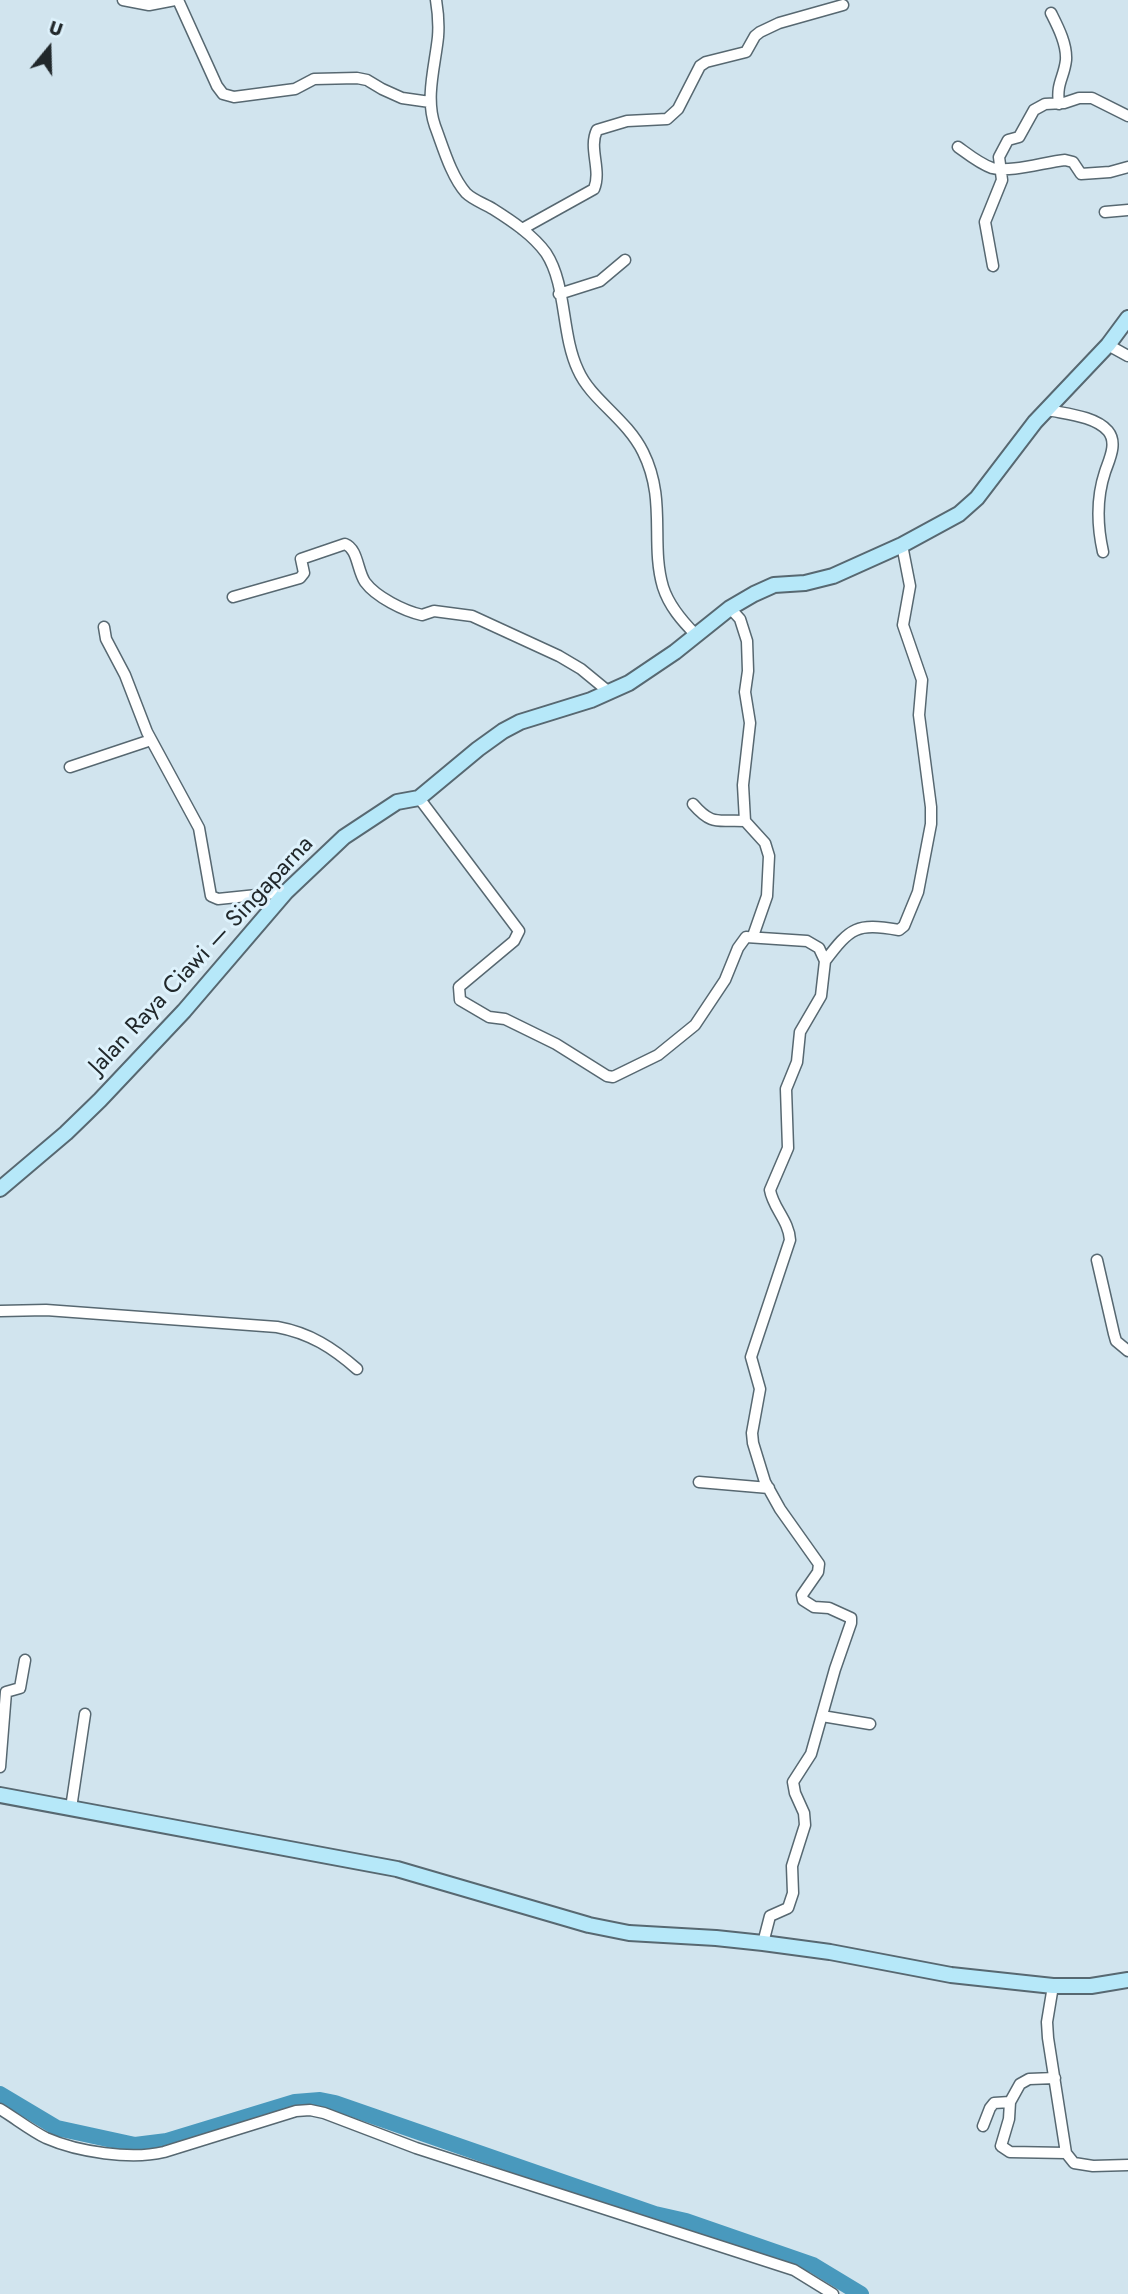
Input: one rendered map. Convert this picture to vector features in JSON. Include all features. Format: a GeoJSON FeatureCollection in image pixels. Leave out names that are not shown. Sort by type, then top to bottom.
{"type":"FeatureCollection","features":[{"type":"Feature","properties":{"kind":"main road","name":"Jalan Raya Ciawi — Singaparna"},"geometry":{"type":"LineString","coordinates":[[0,1189],[66,1133],[110,1090],[184,1011],[286,892],[344,838],[397,802],[419,798],[478,748],[503,731],[520,722],[609,692],[653,669],[730,608],[774,585],[805,583],[833,576],[902,545],[959,514],[977,498],[1016,446],[1108,345],[1128,318]]}},
{"type":"Feature","properties":{"kind":"main road"},"geometry":{"type":"LineString","coordinates":[[0,1795],[397,1869],[589,1925],[629,1933],[763,1943],[830,1952],[951,1975],[1053,1986],[1091,1986],[1128,1980]]}},
{"type":"Feature","properties":{"kind":"street"},"geometry":{"type":"LineString","coordinates":[[123,0],[149,5],[176,0],[217,86],[227,96],[295,89],[314,79],[357,78],[368,80],[402,98],[430,102]]}},
{"type":"Feature","properties":{"kind":"street"},"geometry":{"type":"LineString","coordinates":[[436,0],[438,34],[430,102],[434,123],[456,179],[468,194],[522,229],[544,251],[555,270],[565,325],[577,369],[585,383],[632,431],[645,455],[658,503],[659,563],[663,588],[679,618],[696,635]]}},
{"type":"Feature","properties":{"kind":"street"},"geometry":{"type":"LineString","coordinates":[[522,229],[594,189],[597,176],[594,136],[597,130],[627,121],[667,119],[678,109],[696,72],[706,62],[746,52],[755,36],[779,23],[843,5]]}},
{"type":"Feature","properties":{"kind":"street"},"geometry":{"type":"LineString","coordinates":[[1051,13],[1066,54],[1057,89],[1059,104]]}},
{"type":"Feature","properties":{"kind":"street"},"geometry":{"type":"LineString","coordinates":[[993,266],[985,222],[1002,180],[999,157],[1007,140],[1018,137],[1031,112],[1045,104],[1059,104],[1079,97],[1089,97],[1128,116]]}},
{"type":"Feature","properties":{"kind":"street"},"geometry":{"type":"LineString","coordinates":[[958,147],[983,164],[1000,170],[1065,160],[1073,162],[1081,174],[1110,172],[1128,167]]}},
{"type":"Feature","properties":{"kind":"street"},"geometry":{"type":"LineString","coordinates":[[1105,212],[1128,210]]}},
{"type":"Feature","properties":{"kind":"street"},"geometry":{"type":"LineString","coordinates":[[559,294],[600,281],[625,260]]}},
{"type":"Feature","properties":{"kind":"street"},"geometry":{"type":"LineString","coordinates":[[1108,345],[1128,356]]}},
{"type":"Feature","properties":{"kind":"street"},"geometry":{"type":"LineString","coordinates":[[1048,410],[1094,422],[1108,431],[1113,439],[1097,508],[1103,552]]}},
{"type":"Feature","properties":{"kind":"street"},"geometry":{"type":"LineString","coordinates":[[233,597],[300,578],[304,573],[301,559],[345,544],[353,550],[365,582],[375,592],[399,606],[422,615],[434,611],[472,616],[559,656],[581,669],[609,692]]}},
{"type":"Feature","properties":{"kind":"street"},"geometry":{"type":"LineString","coordinates":[[825,961],[843,938],[855,929],[869,927],[899,930],[904,926],[918,892],[929,835],[931,807],[919,715],[922,683],[904,629],[910,586],[902,545]]}},
{"type":"Feature","properties":{"kind":"street"},"geometry":{"type":"LineString","coordinates":[[730,608],[740,619],[747,641],[748,671],[745,692],[750,723],[743,785],[745,821],[765,844],[769,856],[767,895],[753,936]]}},
{"type":"Feature","properties":{"kind":"street"},"geometry":{"type":"LineString","coordinates":[[104,627],[106,639],[118,660],[151,740],[199,828],[211,896],[218,899],[286,892]]}},
{"type":"Feature","properties":{"kind":"street"},"geometry":{"type":"LineString","coordinates":[[70,767],[151,740]]}},
{"type":"Feature","properties":{"kind":"street"},"geometry":{"type":"LineString","coordinates":[[419,798],[519,931],[514,941],[460,986],[460,1000],[489,1017],[505,1019],[556,1044],[607,1076],[613,1077],[650,1059],[687,1034],[702,1016],[724,980],[741,942],[753,936],[807,941],[820,948],[825,961],[821,996],[800,1032],[798,1059],[786,1089],[788,1148],[770,1189],[771,1196],[788,1226],[789,1247],[751,1357],[760,1390],[753,1421],[752,1443],[780,1509],[819,1564],[818,1572],[802,1595],[803,1600],[814,1606],[836,1610],[852,1620],[809,1758],[797,1772],[793,1782],[794,1793],[804,1813],[805,1825],[791,1872],[793,1893],[788,1908],[772,1914],[768,1919],[763,1943]]}},
{"type":"Feature","properties":{"kind":"street"},"geometry":{"type":"LineString","coordinates":[[693,804],[710,819],[745,821]]}},
{"type":"Feature","properties":{"kind":"street"},"geometry":{"type":"LineString","coordinates":[[1097,1260],[1116,1340],[1128,1351]]}},
{"type":"Feature","properties":{"kind":"street"},"geometry":{"type":"LineString","coordinates":[[0,1311],[46,1310],[277,1327],[307,1335],[325,1344],[358,1370]]}},
{"type":"Feature","properties":{"kind":"street"},"geometry":{"type":"LineString","coordinates":[[699,1482],[769,1488]]}},
{"type":"Feature","properties":{"kind":"street"},"geometry":{"type":"LineString","coordinates":[[0,1767],[5,1726],[4,1700],[6,1692],[20,1688],[24,1660]]}},
{"type":"Feature","properties":{"kind":"street"},"geometry":{"type":"LineString","coordinates":[[71,1808],[85,1714]]}},
{"type":"Feature","properties":{"kind":"street"},"geometry":{"type":"LineString","coordinates":[[822,1716],[870,1724]]}},
{"type":"Feature","properties":{"kind":"street"},"geometry":{"type":"LineString","coordinates":[[1053,1986],[1047,2022],[1055,2092],[1066,2153],[1074,2163],[1082,2165],[1128,2165]]}},
{"type":"Feature","properties":{"kind":"street"},"geometry":{"type":"LineString","coordinates":[[1055,2078],[1023,2080],[1010,2102],[1009,2119],[1001,2146],[1005,2150],[1066,2153]]}},
{"type":"Feature","properties":{"kind":"street"},"geometry":{"type":"LineString","coordinates":[[983,2126],[994,2103],[1010,2102]]}},
{"type":"Feature","properties":{"kind":"street"},"geometry":{"type":"LineString","coordinates":[[0,2109],[44,2137],[57,2142],[130,2155],[164,2152],[296,2111],[324,2113],[416,2148],[794,2270],[833,2294]]}},
{"type":"Feature","properties":{"kind":"waterway"},"geometry":{"type":"LineString","coordinates":[[0,2094],[57,2128],[135,2145],[167,2141],[295,2102],[320,2100],[335,2103],[655,2214],[686,2221],[813,2265],[861,2294]]}}]}
